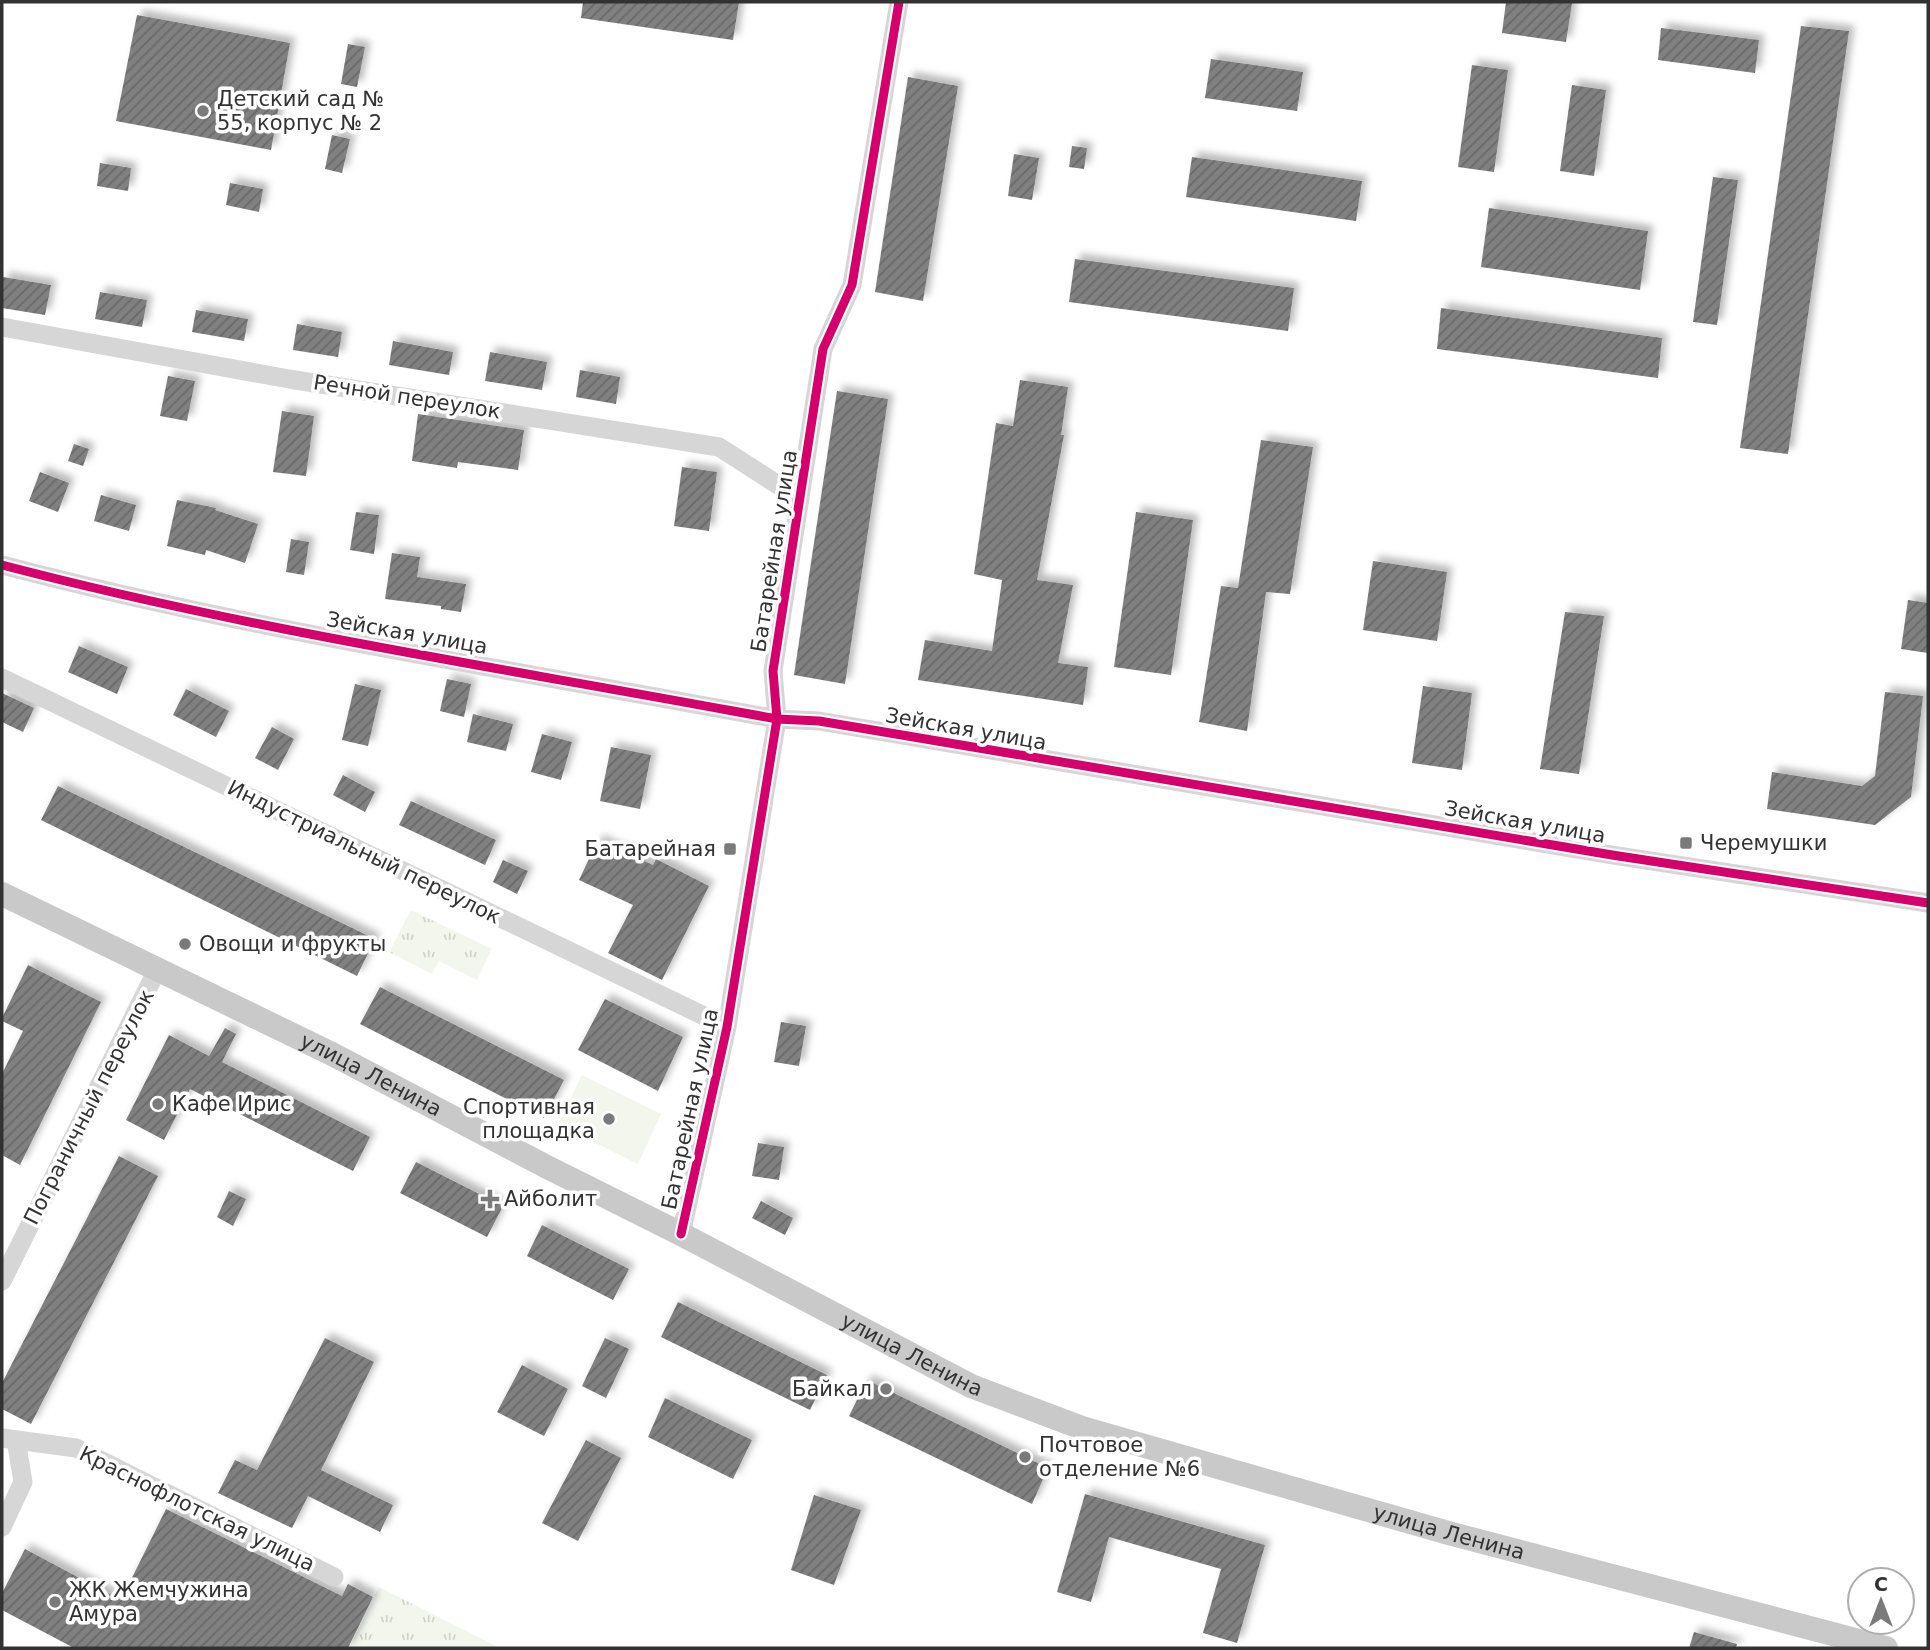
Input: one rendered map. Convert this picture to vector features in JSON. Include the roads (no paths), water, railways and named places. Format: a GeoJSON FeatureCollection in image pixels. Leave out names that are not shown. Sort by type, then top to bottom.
{"type":"FeatureCollection","features":[{"type":"Feature","properties":{"kind":"main road","name":"улица Ленина"},"geometry":{"type":"LineString","coordinates":[[2,894],[332,1054],[971,1386],[1082,1428],[1452,1534],[1886,1648]]}},
{"type":"Feature","properties":{"kind":"street","name":"Батарейная улица"},"geometry":{"type":"LineString","coordinates":[[681,1234],[727,1027],[777,719],[774,671],[824,349],[852,285],[899,2]]}},
{"type":"Feature","properties":{"kind":"street","name":"Речной переулок"},"geometry":{"type":"LineString","coordinates":[[2,327],[289,379],[719,447],[800,499]]}},
{"type":"Feature","properties":{"kind":"street","name":"Зейская улица"},"geometry":{"type":"LineString","coordinates":[[2,565],[80,586],[208,614],[777,719],[818,721],[1612,855],[1928,903]]}},
{"type":"Feature","properties":{"kind":"street","name":"Индустриальный переулок"},"geometry":{"type":"LineString","coordinates":[[2,678],[727,1027]]}},
{"type":"Feature","properties":{"kind":"street","name":"Пограничный переулок"},"geometry":{"type":"LineString","coordinates":[[2,1281],[157,970]]}},
{"type":"Feature","properties":{"kind":"street","name":"Краснофлотская улица"},"geometry":{"type":"LineString","coordinates":[[2,1527],[23,1482],[9,1439],[76,1448],[334,1577]]}},
{"type":"Feature","properties":{"kind":"place","name":"Детский сад № 55, корпус № 2"},"geometry":{"type":"Point","coordinates":[203,111]}},
{"type":"Feature","properties":{"kind":"place","name":"Черемушки"},"geometry":{"type":"Point","coordinates":[1686,843]}},
{"type":"Feature","properties":{"kind":"place","name":"Батарейная"},"geometry":{"type":"Point","coordinates":[730,849]}},
{"type":"Feature","properties":{"kind":"place","name":"Овощи и фрукты"},"geometry":{"type":"Point","coordinates":[185,944]}},
{"type":"Feature","properties":{"kind":"place","name":"Кафе Ирис"},"geometry":{"type":"Point","coordinates":[158,1104]}},
{"type":"Feature","properties":{"kind":"place","name":"Спортивная площадка"},"geometry":{"type":"Point","coordinates":[609,1119]}},
{"type":"Feature","properties":{"kind":"place","name":"Айболит"},"geometry":{"type":"Point","coordinates":[490,1199]}},
{"type":"Feature","properties":{"kind":"place","name":"Байкал"},"geometry":{"type":"Point","coordinates":[886,1389]}},
{"type":"Feature","properties":{"kind":"place","name":"Почтовое отделение №6"},"geometry":{"type":"Point","coordinates":[1025,1457]}},
{"type":"Feature","properties":{"kind":"place","name":"ЖК Жемчужина Амура"},"geometry":{"type":"Point","coordinates":[55,1602]}}]}
